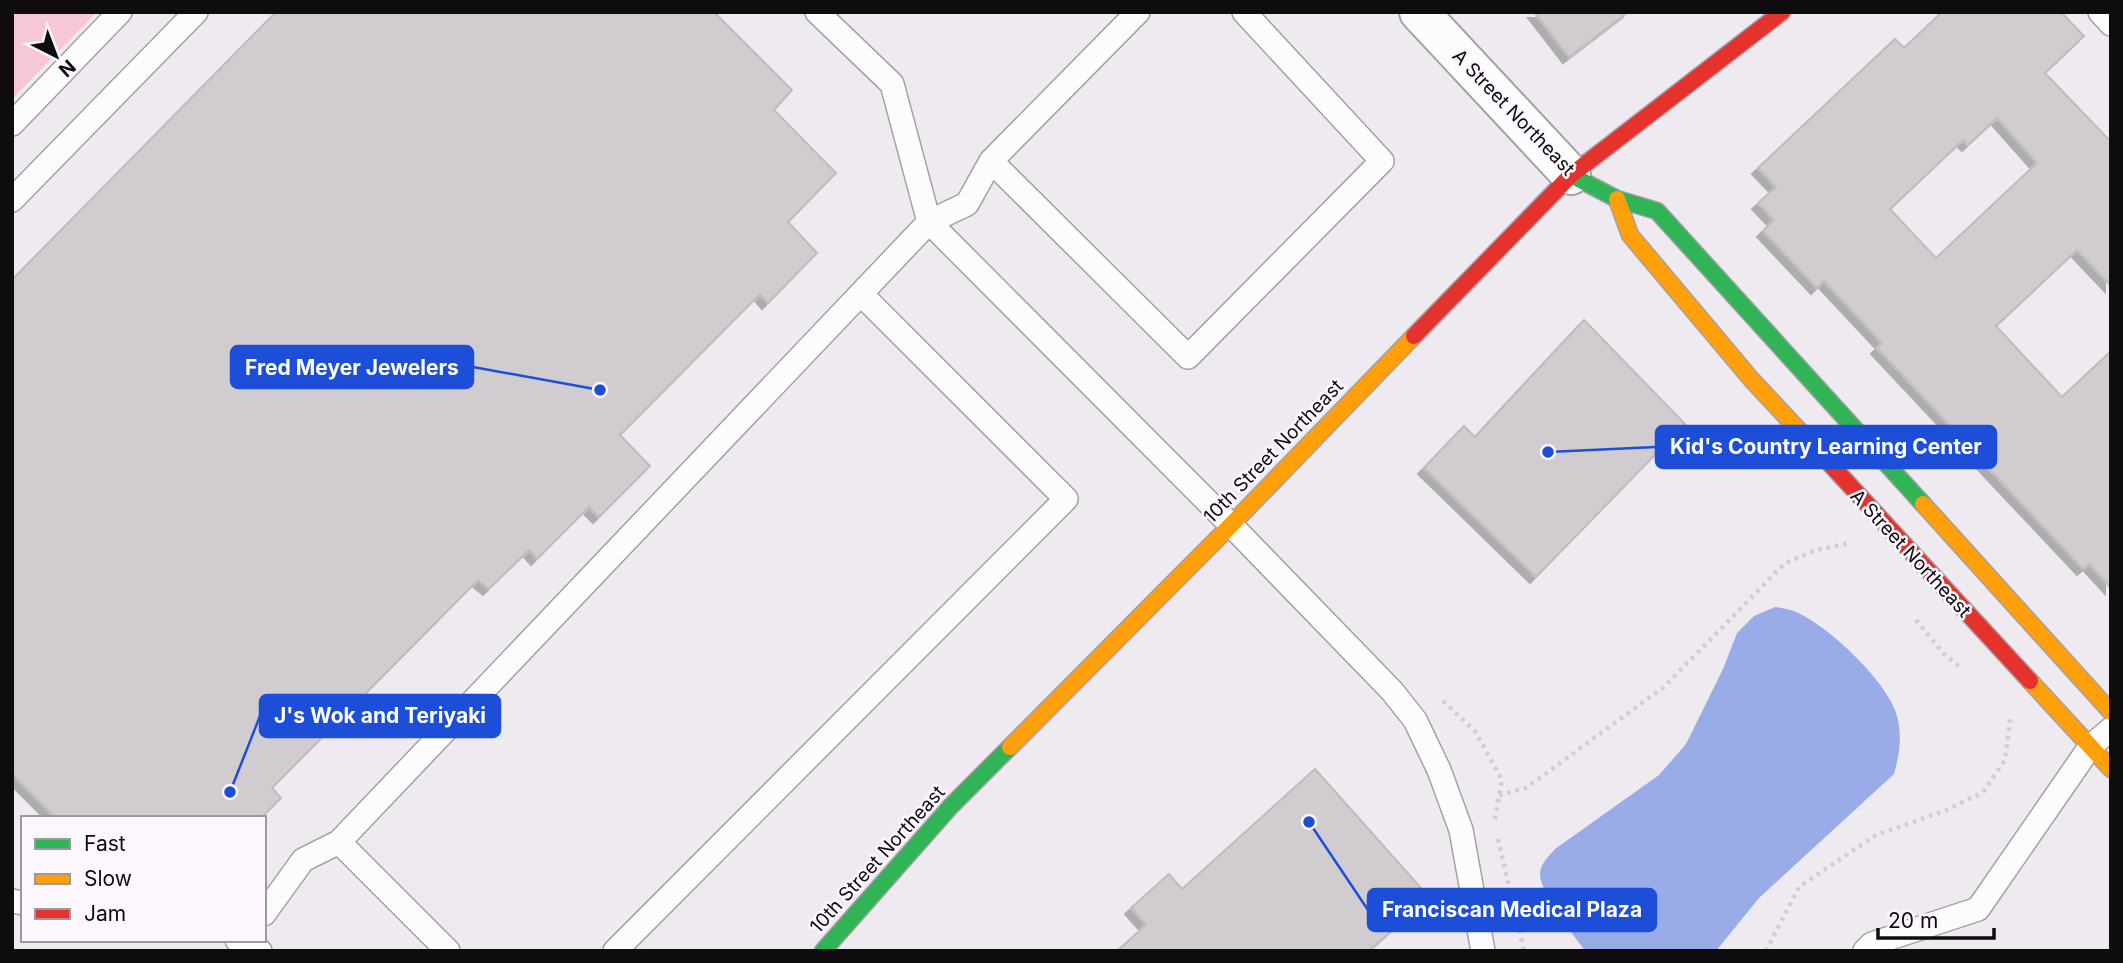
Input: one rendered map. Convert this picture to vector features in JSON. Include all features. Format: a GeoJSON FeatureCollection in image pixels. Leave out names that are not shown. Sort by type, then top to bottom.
{"type":"FeatureCollection","features":[{"type":"Feature","properties":{"kind":"street","name":"A Street Northeast"},"geometry":{"type":"LineString","coordinates":[[1419,12],[1571,175],[1617,199],[1657,211],[2111,712]]}},
{"type":"Feature","properties":{"kind":"street","name":"10th Street Northeast"},"geometry":{"type":"LineString","coordinates":[[832,948],[951,806],[1231,525],[1571,175],[1782,12]]}},
{"type":"Feature","properties":{"kind":"street","name":"A Street Northeast"},"geometry":{"type":"LineString","coordinates":[[1617,199],[1630,235],[1751,379],[2111,769]]}},
{"type":"Feature","properties":{"kind":"lane"},"geometry":{"type":"LineString","coordinates":[[12,124],[120,12]]}},
{"type":"Feature","properties":{"kind":"lane"},"geometry":{"type":"LineString","coordinates":[[12,200],[196,12]]}},
{"type":"Feature","properties":{"kind":"lane"},"geometry":{"type":"LineString","coordinates":[[817,12],[892,84],[929,222],[1231,525],[1392,691],[1415,720],[1439,770],[1461,830],[1483,951]]}},
{"type":"Feature","properties":{"kind":"lane"},"geometry":{"type":"LineString","coordinates":[[266,911],[303,860],[339,842],[929,222],[967,204],[991,161],[1138,12]]}},
{"type":"Feature","properties":{"kind":"lane"},"geometry":{"type":"LineString","coordinates":[[991,161],[1188,357],[1382,161],[1244,12]]}},
{"type":"Feature","properties":{"kind":"lane"},"geometry":{"type":"LineString","coordinates":[[2100,12],[2111,24]]}},
{"type":"Feature","properties":{"kind":"lane"},"geometry":{"type":"LineString","coordinates":[[615,951],[1066,499],[862,295]]}},
{"type":"Feature","properties":{"kind":"lane"},"geometry":{"type":"LineString","coordinates":[[1865,951],[1872,944],[1978,909],[2090,747],[2111,729]]}},
{"type":"Feature","properties":{"kind":"lane"},"geometry":{"type":"LineString","coordinates":[[339,842],[448,951]]}},
{"type":"Feature","properties":{"kind":"path"},"geometry":{"type":"LineString","coordinates":[[1499,795],[1526,789],[1664,687],[1784,564],[1816,550],[1854,542]]}},
{"type":"Feature","properties":{"kind":"path"},"geometry":{"type":"LineString","coordinates":[[1910,613],[1943,653],[1961,668]]}},
{"type":"Feature","properties":{"kind":"path"},"geometry":{"type":"LineString","coordinates":[[1766,951],[1799,887],[1876,835],[1947,810],[1983,792],[2005,760],[2010,722],[2004,710]]}},
{"type":"Feature","properties":{"kind":"shaded area"},"geometry":{"type":"Polygon","coordinates":[[[12,12],[97,12],[12,99],[12,12]]]}},
{"type":"Feature","properties":{"kind":"water"},"geometry":{"type":"Polygon","coordinates":[[[1775,607],[1796,612],[1823,628],[1867,668],[1889,697],[1900,734],[1894,774],[1759,898],[1716,951],[1585,951],[1545,891],[1540,873],[1544,863],[1555,849],[1659,775],[1686,744],[1723,669],[1737,633],[1754,616],[1775,607]]]}},
{"type":"Feature","properties":{"kind":"building"},"geometry":{"type":"Polygon","coordinates":[[[276,12],[714,12],[792,90],[774,110],[836,173],[788,222],[817,253],[768,303],[760,294],[620,435],[650,466],[599,517],[589,507],[537,559],[529,550],[489,589],[478,580],[272,788],[281,798],[263,816],[54,816],[12,774],[12,280],[276,12]]]}},
{"type":"Feature","properties":{"kind":"building"},"geometry":{"type":"Polygon","coordinates":[[[1534,12],[1628,12],[1569,57],[1534,12]]]}},
{"type":"Feature","properties":{"kind":"building"},"geometry":{"type":"Polygon","coordinates":[[[1942,12],[2061,12],[2084,36],[2045,73],[2111,142],[2111,286],[2077,250],[1996,326],[2062,397],[2111,351],[2111,588],[2089,564],[2083,569],[1971,450],[1877,348],[1882,343],[1824,281],[1817,288],[1763,231],[1774,220],[1758,203],[1776,187],[1758,168],[1895,39],[1904,48],[1942,12]],[[1997,118],[1968,145],[1963,140],[1890,209],[1936,258],[2037,163],[1997,118]]]}},
{"type":"Feature","properties":{"kind":"building"},"geometry":{"type":"Polygon","coordinates":[[[1584,320],[1685,424],[1536,577],[1424,468],[1464,426],[1475,437],[1584,320]]]}},
{"type":"Feature","properties":{"kind":"building"},"geometry":{"type":"Polygon","coordinates":[[[1315,769],[1429,897],[1369,951],[1117,951],[1146,925],[1131,908],[1169,874],[1182,889],[1315,769]]]}},
{"type":"Feature","properties":{"kind":"traffic: fast"},"geometry":{"type":"LineString","coordinates":[[1571,175],[1617,199],[1657,211],[1923,504]]}},
{"type":"Feature","properties":{"kind":"traffic: fast"},"geometry":{"type":"LineString","coordinates":[[823,951],[951,806],[1010,747]]}},
{"type":"Feature","properties":{"kind":"traffic: slow"},"geometry":{"type":"LineString","coordinates":[[1617,199],[1630,235],[1751,379],[1820,453]]}},
{"type":"Feature","properties":{"kind":"traffic: slow"},"geometry":{"type":"LineString","coordinates":[[1010,747],[1414,336]]}},
{"type":"Feature","properties":{"kind":"traffic: slow"},"geometry":{"type":"LineString","coordinates":[[1923,504],[2111,712]]}},
{"type":"Feature","properties":{"kind":"traffic: slow"},"geometry":{"type":"LineString","coordinates":[[2030,681],[2111,769]]}},
{"type":"Feature","properties":{"kind":"traffic: jam"},"geometry":{"type":"LineString","coordinates":[[1414,336],[1571,175],[1782,12]]}},
{"type":"Feature","properties":{"kind":"traffic: jam"},"geometry":{"type":"LineString","coordinates":[[1820,453],[2030,681]]}},
{"type":"Feature","properties":{"kind":"place","name":"Fred Meyer Jewelers"},"geometry":{"type":"Point","coordinates":[600,390]}},
{"type":"Feature","properties":{"kind":"place","name":"Kid's Country Learning Center"},"geometry":{"type":"Point","coordinates":[1548,452]}},
{"type":"Feature","properties":{"kind":"place","name":"J's Wok and Teriyaki"},"geometry":{"type":"Point","coordinates":[230,792]}},
{"type":"Feature","properties":{"kind":"place","name":"Franciscan Medical Plaza"},"geometry":{"type":"Point","coordinates":[1309,822]}}]}
